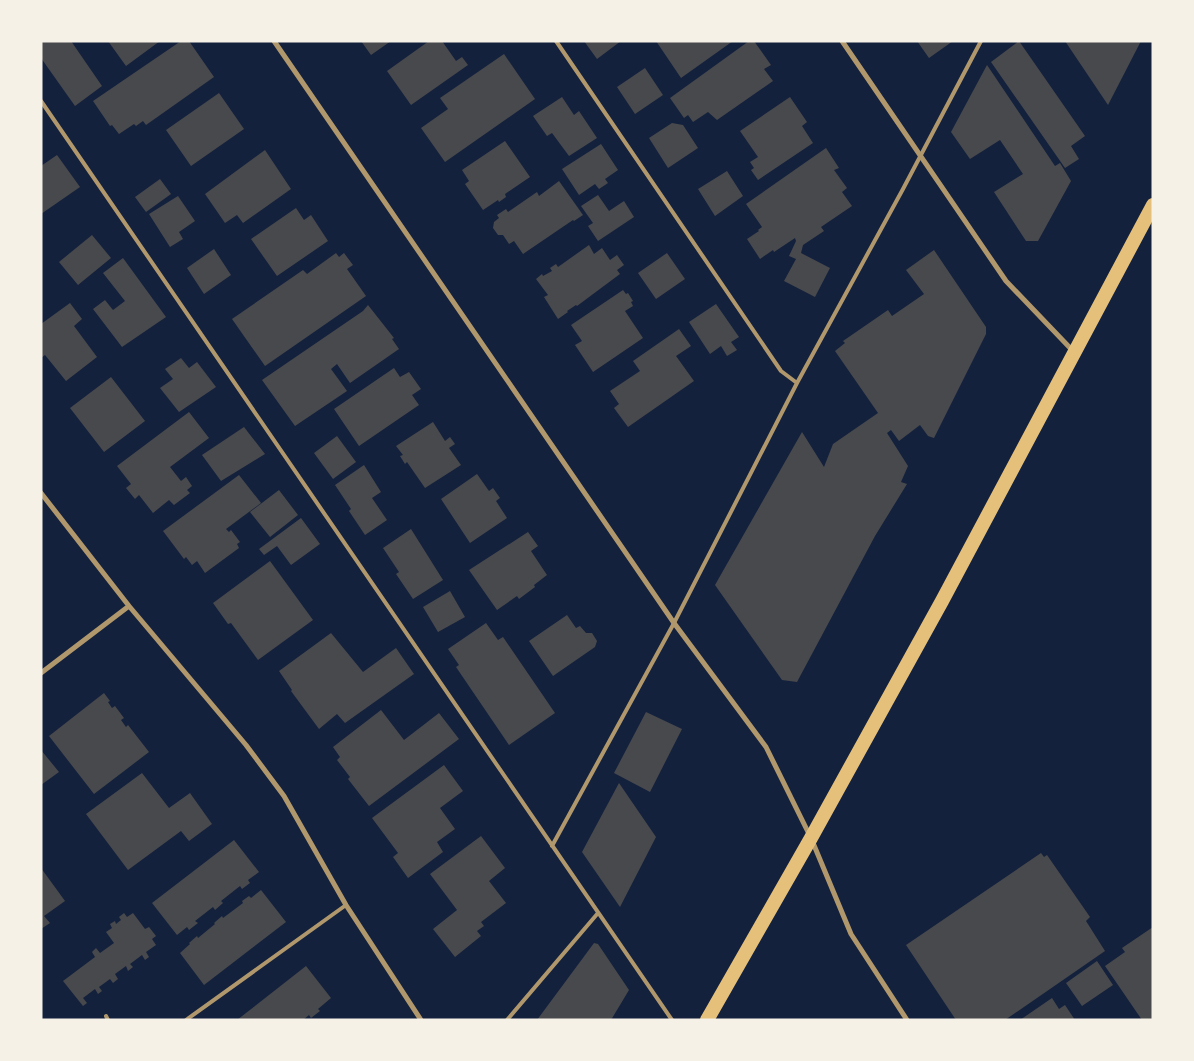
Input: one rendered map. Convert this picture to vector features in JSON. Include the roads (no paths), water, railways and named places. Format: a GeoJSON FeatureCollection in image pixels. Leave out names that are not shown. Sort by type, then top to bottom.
{"type":"FeatureCollection","features":[{"type":"Feature","properties":{"kind":"highway"},"geometry":{"type":"LineString","coordinates":[[706,1020],[811,838],[942,601],[1153,206]]}},
{"type":"Feature","properties":{"kind":"street"},"geometry":{"type":"LineString","coordinates":[[274,41],[674,623],[766,747],[811,838],[850,934],[907,1020]]}},
{"type":"Feature","properties":{"kind":"street"},"geometry":{"type":"LineString","coordinates":[[842,41],[1006,281],[1074,351]]}},
{"type":"Feature","properties":{"kind":"street"},"geometry":{"type":"LineString","coordinates":[[41,493],[130,606],[246,745],[284,796],[346,905],[421,1020]]}},
{"type":"Feature","properties":{"kind":"street"},"geometry":{"type":"LineString","coordinates":[[41,673],[130,606]]}},
{"type":"Feature","properties":{"kind":"lane"},"geometry":{"type":"LineString","coordinates":[[556,41],[781,371],[797,383]]}},
{"type":"Feature","properties":{"kind":"lane"},"geometry":{"type":"LineString","coordinates":[[552,846],[674,623],[797,383],[981,41]]}},
{"type":"Feature","properties":{"kind":"lane"},"geometry":{"type":"LineString","coordinates":[[41,101],[672,1020]]}},
{"type":"Feature","properties":{"kind":"lane"},"geometry":{"type":"LineString","coordinates":[[186,1020],[346,905]]}},
{"type":"Feature","properties":{"kind":"lane"},"geometry":{"type":"LineString","coordinates":[[507,1020],[598,913]]}}]}
